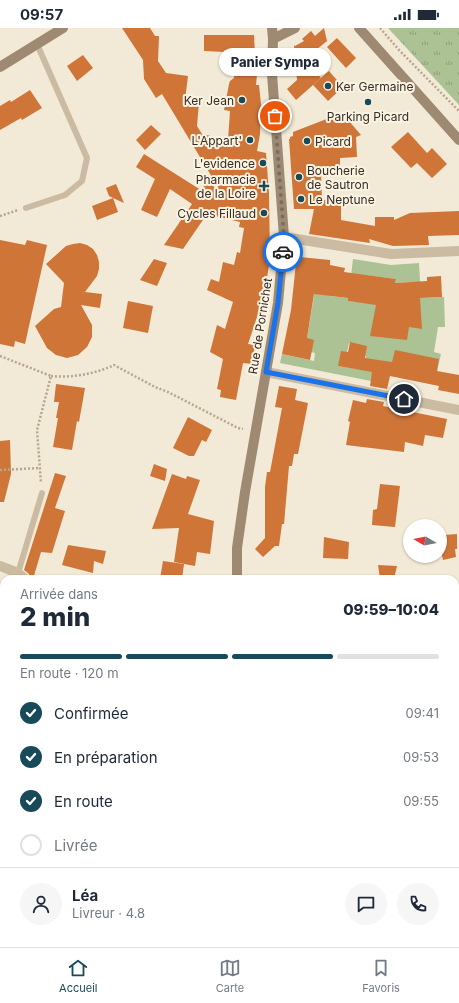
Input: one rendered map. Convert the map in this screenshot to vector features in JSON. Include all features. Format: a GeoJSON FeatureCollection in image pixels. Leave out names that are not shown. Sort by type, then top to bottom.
{"type":"FeatureCollection","features":[{"type":"Feature","properties":{"kind":"main road"},"geometry":{"type":"LineString","coordinates":[[0,67],[63,28]]}},
{"type":"Feature","properties":{"kind":"main road","name":"Rue de Pornichet"},"geometry":{"type":"LineString","coordinates":[[237,575],[237,548],[245,492],[278,303],[284,237],[272,74],[272,28]]}},
{"type":"Feature","properties":{"kind":"main road"},"geometry":{"type":"LineString","coordinates":[[273,39],[295,28]]}},
{"type":"Feature","properties":{"kind":"main road"},"geometry":{"type":"LineString","coordinates":[[360,28],[459,140]]}},
{"type":"Feature","properties":{"kind":"street"},"geometry":{"type":"LineString","coordinates":[[284,237],[391,254],[459,251]]}},
{"type":"Feature","properties":{"kind":"street"},"geometry":{"type":"LineString","coordinates":[[266,372],[459,410]]}},
{"type":"Feature","properties":{"kind":"street"},"geometry":{"type":"LineString","coordinates":[[0,566],[19,575]]}},
{"type":"Feature","properties":{"kind":"lane"},"geometry":{"type":"LineString","coordinates":[[26,208],[65,195],[82,181],[87,158],[37,44]]}},
{"type":"Feature","properties":{"kind":"lane"},"geometry":{"type":"LineString","coordinates":[[21,575],[42,493]]}},
{"type":"Feature","properties":{"kind":"path"},"geometry":{"type":"LineString","coordinates":[[380,28],[399,50],[459,111]]}},
{"type":"Feature","properties":{"kind":"path"},"geometry":{"type":"LineString","coordinates":[[0,216],[26,208]]}},
{"type":"Feature","properties":{"kind":"path"},"geometry":{"type":"LineString","coordinates":[[0,356],[51,376],[61,377],[90,374],[102,371],[114,365],[155,387],[168,392],[238,428],[243,429]]}},
{"type":"Feature","properties":{"kind":"path"},"geometry":{"type":"LineString","coordinates":[[42,493],[37,430],[51,376]]}},
{"type":"Feature","properties":{"kind":"path"},"geometry":{"type":"LineString","coordinates":[[0,470],[40,468]]}},
{"type":"Feature","properties":{"kind":"green space"},"geometry":{"type":"Polygon","coordinates":[[[388,28],[459,28],[459,105],[388,28]]]}},
{"type":"Feature","properties":{"kind":"green space"},"geometry":{"type":"Polygon","coordinates":[[[353,259],[391,265],[419,263],[421,298],[444,297],[445,327],[438,327],[434,352],[441,354],[437,371],[375,360],[371,381],[280,363],[282,354],[314,361],[315,353],[311,352],[307,338],[315,290],[330,296],[348,298],[348,301],[413,308],[411,282],[395,283],[396,279],[365,275],[350,284],[353,259]],[[349,343],[347,352],[338,366],[363,370],[366,356],[352,353],[354,343],[349,343]]]}},
{"type":"Feature","properties":{"kind":"building"},"geometry":{"type":"Polygon","coordinates":[[[122,28],[150,28],[155,36],[159,36],[158,61],[166,73],[188,76],[185,100],[199,102],[197,126],[202,134],[228,140],[230,111],[224,110],[229,84],[234,78],[235,62],[223,60],[224,52],[204,51],[204,35],[254,35],[255,54],[259,54],[256,85],[259,85],[261,104],[260,134],[257,151],[266,153],[269,194],[270,259],[261,315],[258,314],[248,344],[255,345],[252,364],[243,363],[236,400],[220,397],[221,390],[217,389],[223,359],[210,352],[217,325],[225,329],[233,302],[207,290],[211,279],[219,282],[223,262],[234,265],[237,252],[240,253],[244,228],[239,227],[240,222],[207,214],[183,249],[164,245],[192,204],[170,189],[157,217],[141,210],[155,179],[136,167],[144,154],[204,192],[203,175],[216,189],[218,187],[162,94],[156,98],[144,79],[143,60],[122,28]]]}},
{"type":"Feature","properties":{"kind":"building"},"geometry":{"type":"Polygon","coordinates":[[[324,28],[327,41],[305,59],[321,78],[296,100],[287,89],[297,80],[294,45],[295,46],[304,41],[302,39],[311,31],[315,36],[324,28]]]}},
{"type":"Feature","properties":{"kind":"building"},"geometry":{"type":"Polygon","coordinates":[[[337,38],[356,58],[346,68],[327,47],[337,38]]]}},
{"type":"Feature","properties":{"kind":"building"},"geometry":{"type":"Polygon","coordinates":[[[83,55],[93,68],[77,81],[67,66],[83,55]]]}},
{"type":"Feature","properties":{"kind":"building","name":"Ker Germaine"},"geometry":{"type":"Polygon","coordinates":[[[329,71],[343,87],[328,101],[313,85],[329,71]]]}},
{"type":"Feature","properties":{"kind":"building"},"geometry":{"type":"Polygon","coordinates":[[[30,90],[42,108],[22,120],[21,118],[0,130],[0,106],[10,100],[11,102],[30,90]]]}},
{"type":"Feature","properties":{"kind":"building"},"geometry":{"type":"Polygon","coordinates":[[[342,113],[361,135],[356,137],[357,157],[340,158],[340,172],[321,173],[322,200],[341,199],[341,220],[375,226],[375,217],[394,217],[394,220],[410,213],[459,211],[459,235],[428,236],[429,245],[393,246],[369,239],[370,243],[309,234],[314,209],[294,209],[289,139],[293,136],[293,132],[342,113]]]}},
{"type":"Feature","properties":{"kind":"building"},"geometry":{"type":"Polygon","coordinates":[[[151,125],[161,134],[145,150],[136,140],[151,125]]]}},
{"type":"Feature","properties":{"kind":"building"},"geometry":{"type":"Polygon","coordinates":[[[408,132],[427,153],[432,148],[447,164],[432,178],[417,163],[411,168],[391,147],[408,132]]]}},
{"type":"Feature","properties":{"kind":"building"},"geometry":{"type":"Polygon","coordinates":[[[116,184],[124,203],[109,196],[106,188],[116,184]]]}},
{"type":"Feature","properties":{"kind":"building"},"geometry":{"type":"Polygon","coordinates":[[[113,198],[118,212],[97,220],[92,206],[113,198]]]}},
{"type":"Feature","properties":{"kind":"building"},"geometry":{"type":"Polygon","coordinates":[[[0,240],[25,245],[27,240],[47,245],[25,344],[15,341],[14,347],[0,344],[0,240]]]}},
{"type":"Feature","properties":{"kind":"building"},"geometry":{"type":"Polygon","coordinates":[[[80,243],[93,249],[99,262],[97,276],[85,292],[102,294],[100,308],[81,305],[92,325],[92,337],[87,347],[78,355],[67,358],[56,355],[47,348],[35,326],[54,309],[61,307],[64,283],[46,264],[66,246],[80,243]]]}},
{"type":"Feature","properties":{"kind":"building"},"geometry":{"type":"Polygon","coordinates":[[[300,257],[330,260],[330,265],[345,268],[344,272],[396,279],[395,283],[427,281],[427,277],[441,276],[442,297],[420,298],[422,329],[409,327],[407,340],[370,336],[376,305],[348,301],[348,298],[314,294],[307,338],[314,340],[310,360],[282,354],[291,310],[296,263],[300,257]]]}},
{"type":"Feature","properties":{"kind":"building"},"geometry":{"type":"Polygon","coordinates":[[[154,259],[167,263],[157,286],[140,280],[154,259]]]}},
{"type":"Feature","properties":{"kind":"building"},"geometry":{"type":"Polygon","coordinates":[[[128,301],[153,306],[148,333],[123,328],[128,301]]]}},
{"type":"Feature","properties":{"kind":"building"},"geometry":{"type":"Polygon","coordinates":[[[350,342],[367,346],[365,358],[392,362],[395,350],[439,359],[437,371],[459,375],[459,394],[438,390],[439,386],[390,376],[387,389],[370,386],[372,372],[338,366],[341,351],[348,352],[350,342]]]}},
{"type":"Feature","properties":{"kind":"building"},"geometry":{"type":"Polygon","coordinates":[[[56,384],[85,388],[72,450],[53,447],[59,402],[54,402],[56,384]]]}},
{"type":"Feature","properties":{"kind":"building"},"geometry":{"type":"Polygon","coordinates":[[[279,386],[297,389],[295,400],[308,403],[298,454],[294,454],[292,466],[289,466],[284,524],[282,524],[279,546],[275,546],[263,557],[255,549],[265,538],[265,487],[267,472],[270,472],[282,408],[275,407],[279,386]]]}},
{"type":"Feature","properties":{"kind":"building"},"geometry":{"type":"Polygon","coordinates":[[[367,399],[384,402],[383,406],[447,419],[443,438],[425,435],[423,446],[405,442],[404,452],[346,445],[350,422],[348,421],[353,400],[366,403],[367,399]]]}},
{"type":"Feature","properties":{"kind":"building"},"geometry":{"type":"Polygon","coordinates":[[[188,417],[212,430],[206,442],[202,440],[194,456],[189,456],[173,448],[188,417]]]}},
{"type":"Feature","properties":{"kind":"building"},"geometry":{"type":"Polygon","coordinates":[[[10,440],[11,474],[4,502],[0,502],[0,441],[10,440]]]}},
{"type":"Feature","properties":{"kind":"building"},"geometry":{"type":"Polygon","coordinates":[[[154,464],[167,469],[165,481],[150,476],[154,464]]]}},
{"type":"Feature","properties":{"kind":"building"},"geometry":{"type":"Polygon","coordinates":[[[55,473],[66,476],[55,508],[65,511],[52,553],[41,552],[34,575],[29,575],[24,570],[55,473]]]}},
{"type":"Feature","properties":{"kind":"building"},"geometry":{"type":"Polygon","coordinates":[[[172,474],[186,479],[187,476],[200,480],[188,514],[214,521],[210,554],[197,552],[195,566],[174,562],[179,528],[152,529],[172,474]]]}},
{"type":"Feature","properties":{"kind":"building"},"geometry":{"type":"Polygon","coordinates":[[[380,484],[400,486],[395,527],[372,525],[373,510],[377,509],[380,484]]]}},
{"type":"Feature","properties":{"kind":"building"},"geometry":{"type":"Polygon","coordinates":[[[457,534],[457,549],[455,549],[456,557],[447,559],[447,535],[457,534]]]}},
{"type":"Feature","properties":{"kind":"building"},"geometry":{"type":"Polygon","coordinates":[[[324,537],[349,542],[348,559],[323,558],[324,537]]]}},
{"type":"Feature","properties":{"kind":"building"},"geometry":{"type":"Polygon","coordinates":[[[68,545],[106,551],[103,564],[94,561],[93,573],[62,565],[68,545]]]}},
{"type":"Feature","properties":{"kind":"building"},"geometry":{"type":"Polygon","coordinates":[[[163,561],[184,564],[183,575],[161,575],[163,561]]]}},
{"type":"Feature","properties":{"kind":"building"},"geometry":{"type":"Polygon","coordinates":[[[378,565],[397,566],[395,575],[379,575],[378,565]]]}},
{"type":"Feature","properties":{"kind":"way so far"},"geometry":{"type":"LineString","coordinates":[[275,116],[284,237],[283,252]]}},
{"type":"Feature","properties":{"kind":"place","name":"Ker Germaine"},"geometry":{"type":"Point","coordinates":[328,86]}},
{"type":"Feature","properties":{"kind":"place","name":"Ker Jean"},"geometry":{"type":"Point","coordinates":[242,100]}},
{"type":"Feature","properties":{"kind":"place","name":"Parking Picard"},"geometry":{"type":"Point","coordinates":[368,102]}},
{"type":"Feature","properties":{"kind":"place","name":"Panier Sympa"},"geometry":{"type":"Point","coordinates":[275,116]}},
{"type":"Feature","properties":{"kind":"place","name":"L'Appart'"},"geometry":{"type":"Point","coordinates":[250,140]}},
{"type":"Feature","properties":{"kind":"place","name":"Picard"},"geometry":{"type":"Point","coordinates":[307,141]}},
{"type":"Feature","properties":{"kind":"place","name":"L'evidence"},"geometry":{"type":"Point","coordinates":[263,163]}},
{"type":"Feature","properties":{"kind":"place","name":"Boucherie de Sautron"},"geometry":{"type":"Point","coordinates":[299,177]}},
{"type":"Feature","properties":{"kind":"place","name":"Pharmacie de la Loire"},"geometry":{"type":"Point","coordinates":[264,186]}},
{"type":"Feature","properties":{"kind":"place","name":"Le Neptune"},"geometry":{"type":"Point","coordinates":[301,199]}},
{"type":"Feature","properties":{"kind":"place","name":"Cycles Fillaud"},"geometry":{"type":"Point","coordinates":[264,213]}},
{"type":"Feature","properties":{"kind":"route"},"geometry":{"type":"LineString","coordinates":[[283,252],[278,303],[266,372],[404,399]]}}]}
